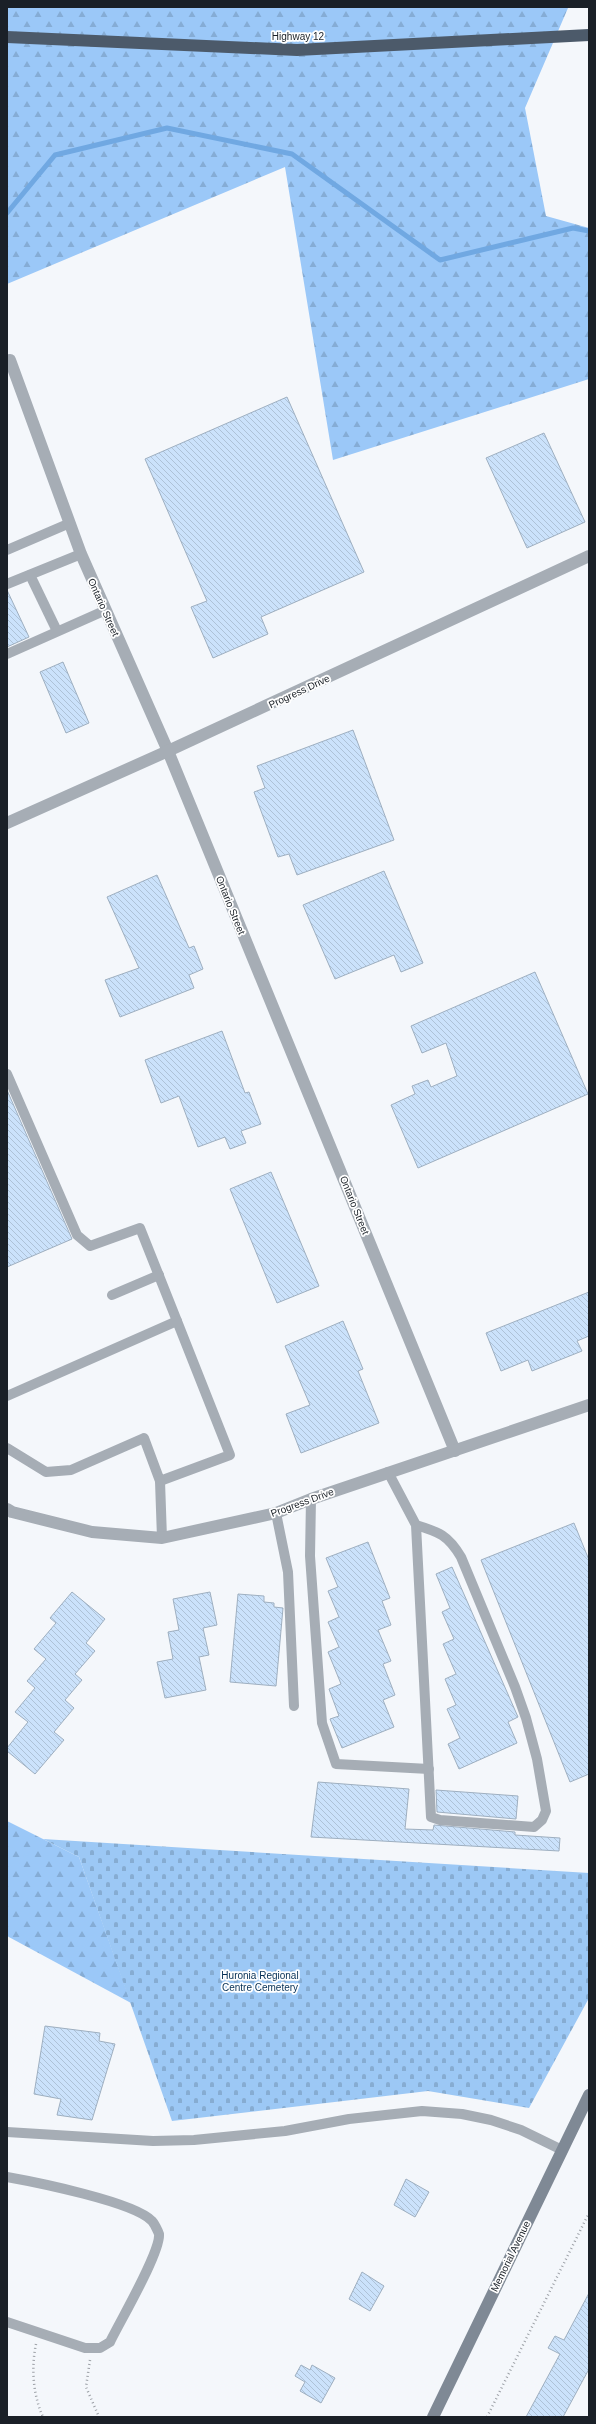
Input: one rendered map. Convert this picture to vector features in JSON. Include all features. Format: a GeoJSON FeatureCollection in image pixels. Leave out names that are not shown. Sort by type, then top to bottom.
{"type":"FeatureCollection","features":[{"type":"Feature","properties":{"kind":"highway","name":"Highway 12"},"geometry":{"type":"LineString","coordinates":[[7,37],[297,50],[589,34]]}},
{"type":"Feature","properties":{"kind":"main road","name":"Memorial Avenue"},"geometry":{"type":"LineString","coordinates":[[433,2417],[589,2096]]}},
{"type":"Feature","properties":{"kind":"street","name":"Ontario Street"},"geometry":{"type":"LineString","coordinates":[[10,360],[81,554],[168,751],[455,1451]]}},
{"type":"Feature","properties":{"kind":"street","name":"Progress Drive"},"geometry":{"type":"LineString","coordinates":[[7,822],[168,751],[589,556]]}},
{"type":"Feature","properties":{"kind":"street","name":"Progress Drive"},"geometry":{"type":"LineString","coordinates":[[7,1508],[12,1512],[92,1532],[162,1538],[276,1513],[388,1472],[455,1451],[589,1405]]}},
{"type":"Feature","properties":{"kind":"lane"},"geometry":{"type":"LineString","coordinates":[[7,550],[70,523]]}},
{"type":"Feature","properties":{"kind":"lane"},"geometry":{"type":"LineString","coordinates":[[7,584],[81,554]]}},
{"type":"Feature","properties":{"kind":"lane"},"geometry":{"type":"LineString","coordinates":[[30,575],[57,631]]}},
{"type":"Feature","properties":{"kind":"lane"},"geometry":{"type":"LineString","coordinates":[[7,654],[106,610]]}},
{"type":"Feature","properties":{"kind":"lane"},"geometry":{"type":"LineString","coordinates":[[7,1074],[77,1235],[90,1246],[140,1228],[230,1455],[160,1481]]}},
{"type":"Feature","properties":{"kind":"lane"},"geometry":{"type":"LineString","coordinates":[[112,1294],[159,1274]]}},
{"type":"Feature","properties":{"kind":"lane"},"geometry":{"type":"LineString","coordinates":[[7,1396],[177,1321]]}},
{"type":"Feature","properties":{"kind":"lane"},"geometry":{"type":"LineString","coordinates":[[7,1448],[46,1472],[71,1470],[144,1438],[160,1481],[162,1538]]}},
{"type":"Feature","properties":{"kind":"lane"},"geometry":{"type":"LineString","coordinates":[[388,1472],[416,1525],[429,1769],[429,1804],[431,1818],[440,1820],[534,1827],[542,1820],[546,1811],[526,1718],[515,1687],[461,1557],[453,1543],[439,1532],[416,1525]]}},
{"type":"Feature","properties":{"kind":"lane"},"geometry":{"type":"LineString","coordinates":[[311,1499],[310,1556],[322,1723],[336,1764],[429,1769]]}},
{"type":"Feature","properties":{"kind":"lane"},"geometry":{"type":"LineString","coordinates":[[276,1513],[288,1572],[294,1706]]}},
{"type":"Feature","properties":{"kind":"lane"},"geometry":{"type":"LineString","coordinates":[[7,2132],[153,2141],[194,2140],[285,2131],[349,2118],[422,2111],[462,2114],[491,2120],[521,2130],[562,2150]]}},
{"type":"Feature","properties":{"kind":"lane"},"geometry":{"type":"LineString","coordinates":[[7,2177],[45,2183],[97,2198],[137,2212],[152,2221],[159,2235],[154,2253],[110,2342],[100,2348],[85,2348],[7,2322]]}},
{"type":"Feature","properties":{"kind":"path"},"geometry":{"type":"LineString","coordinates":[[487,2417],[589,2213]]}},
{"type":"Feature","properties":{"kind":"path"},"geometry":{"type":"LineString","coordinates":[[39,2332],[32,2360],[37,2403],[43,2417]]}},
{"type":"Feature","properties":{"kind":"path"},"geometry":{"type":"LineString","coordinates":[[93,2348],[86,2382],[89,2396],[99,2417]]}},
{"type":"Feature","properties":{"kind":"green space"},"geometry":{"type":"Polygon","coordinates":[[[7,7],[571,7],[568,8],[525,108],[546,216],[589,228],[589,379],[333,460],[285,167],[7,284],[7,7]]]}},
{"type":"Feature","properties":{"kind":"green space"},"geometry":{"type":"Polygon","coordinates":[[[7,1821],[79,1857],[131,2003],[7,1936],[7,1821]]]}},
{"type":"Feature","properties":{"kind":"green space","name":"Huronia Regional Centre Cemetery"},"geometry":{"type":"Polygon","coordinates":[[[43,1839],[589,1873],[589,1998],[529,2108],[428,2091],[172,2121],[79,1857],[43,1839]]]}},
{"type":"Feature","properties":{"kind":"building"},"geometry":{"type":"Polygon","coordinates":[[[287,397],[364,572],[261,617],[268,634],[213,658],[191,607],[207,601],[145,459],[287,397]]]}},
{"type":"Feature","properties":{"kind":"building"},"geometry":{"type":"Polygon","coordinates":[[[544,433],[585,522],[527,548],[486,458],[544,433]]]}},
{"type":"Feature","properties":{"kind":"building"},"geometry":{"type":"Polygon","coordinates":[[[7,590],[29,637],[7,647],[7,590]]]}},
{"type":"Feature","properties":{"kind":"building"},"geometry":{"type":"Polygon","coordinates":[[[63,662],[89,723],[66,733],[40,672],[63,662]]]}},
{"type":"Feature","properties":{"kind":"building"},"geometry":{"type":"Polygon","coordinates":[[[353,730],[394,840],[297,875],[289,854],[278,857],[254,792],[265,788],[257,766],[353,730]]]}},
{"type":"Feature","properties":{"kind":"building"},"geometry":{"type":"Polygon","coordinates":[[[384,871],[423,963],[401,972],[394,955],[335,979],[303,905],[384,871]]]}},
{"type":"Feature","properties":{"kind":"building"},"geometry":{"type":"Polygon","coordinates":[[[157,875],[189,948],[194,946],[203,969],[189,975],[194,988],[120,1017],[105,980],[139,968],[107,897],[157,875]]]}},
{"type":"Feature","properties":{"kind":"building"},"geometry":{"type":"Polygon","coordinates":[[[535,972],[588,1094],[418,1168],[391,1105],[415,1094],[412,1086],[428,1080],[431,1087],[457,1076],[446,1043],[422,1053],[411,1026],[535,972]]]}},
{"type":"Feature","properties":{"kind":"building"},"geometry":{"type":"Polygon","coordinates":[[[222,1031],[245,1093],[249,1092],[261,1124],[241,1131],[246,1143],[230,1149],[225,1137],[198,1147],[179,1096],[161,1103],[145,1060],[222,1031]]]}},
{"type":"Feature","properties":{"kind":"building"},"geometry":{"type":"Polygon","coordinates":[[[7,1090],[72,1239],[7,1267],[7,1090]]]}},
{"type":"Feature","properties":{"kind":"building"},"geometry":{"type":"Polygon","coordinates":[[[271,1172],[319,1286],[277,1303],[230,1189],[271,1172]]]}},
{"type":"Feature","properties":{"kind":"building"},"geometry":{"type":"Polygon","coordinates":[[[589,1292],[589,1336],[577,1341],[582,1351],[532,1371],[528,1360],[501,1371],[486,1333],[589,1292]]]}},
{"type":"Feature","properties":{"kind":"building"},"geometry":{"type":"Polygon","coordinates":[[[343,1321],[363,1369],[358,1371],[379,1423],[301,1453],[286,1414],[310,1405],[285,1346],[343,1321]]]}},
{"type":"Feature","properties":{"kind":"building"},"geometry":{"type":"Polygon","coordinates":[[[574,1523],[589,1560],[589,1774],[570,1782],[481,1560],[574,1523]]]}},
{"type":"Feature","properties":{"kind":"building"},"geometry":{"type":"Polygon","coordinates":[[[368,1542],[390,1598],[382,1601],[391,1625],[378,1630],[391,1661],[383,1664],[395,1695],[383,1700],[394,1727],[342,1748],[330,1719],[339,1716],[329,1689],[341,1684],[328,1652],[339,1647],[328,1622],[339,1617],[328,1591],[338,1587],[326,1558],[368,1542]]]}},
{"type":"Feature","properties":{"kind":"building"},"geometry":{"type":"Polygon","coordinates":[[[452,1567],[518,1717],[508,1722],[517,1743],[459,1769],[448,1744],[460,1738],[447,1709],[456,1705],[445,1679],[456,1674],[443,1644],[454,1639],[442,1612],[450,1608],[436,1574],[452,1567]]]}},
{"type":"Feature","properties":{"kind":"building"},"geometry":{"type":"Polygon","coordinates":[[[72,1592],[105,1619],[86,1643],[95,1651],[75,1674],[82,1680],[65,1700],[74,1708],[54,1732],[64,1740],[35,1774],[7,1751],[7,1748],[28,1722],[15,1712],[35,1688],[27,1681],[46,1659],[34,1649],[56,1623],[50,1618],[72,1592]]]}},
{"type":"Feature","properties":{"kind":"building"},"geometry":{"type":"Polygon","coordinates":[[[210,1592],[217,1625],[203,1628],[209,1655],[199,1657],[206,1690],[165,1698],[157,1662],[173,1659],[168,1632],[179,1630],[173,1599],[210,1592]]]}},
{"type":"Feature","properties":{"kind":"building"},"geometry":{"type":"Polygon","coordinates":[[[238,1594],[264,1596],[264,1602],[274,1603],[274,1607],[283,1608],[276,1686],[230,1682],[238,1594]]]}},
{"type":"Feature","properties":{"kind":"building"},"geometry":{"type":"Polygon","coordinates":[[[318,1782],[409,1789],[405,1829],[433,1830],[434,1825],[515,1832],[515,1835],[560,1838],[559,1851],[311,1837],[318,1782]]]}},
{"type":"Feature","properties":{"kind":"building"},"geometry":{"type":"Polygon","coordinates":[[[436,1790],[518,1796],[516,1819],[437,1812],[436,1790]]]}},
{"type":"Feature","properties":{"kind":"building"},"geometry":{"type":"Polygon","coordinates":[[[45,2026],[100,2033],[99,2041],[115,2044],[92,2120],[57,2115],[61,2099],[34,2094],[45,2026]]]}},
{"type":"Feature","properties":{"kind":"building"},"geometry":{"type":"Polygon","coordinates":[[[406,2179],[429,2192],[415,2217],[394,2205],[406,2179]]]}},
{"type":"Feature","properties":{"kind":"building"},"geometry":{"type":"Polygon","coordinates":[[[362,2272],[384,2286],[370,2311],[349,2299],[362,2272]]]}},
{"type":"Feature","properties":{"kind":"building"},"geometry":{"type":"Polygon","coordinates":[[[589,2293],[589,2369],[563,2417],[526,2417],[560,2354],[548,2348],[555,2336],[564,2340],[589,2293]]]}},
{"type":"Feature","properties":{"kind":"building"},"geometry":{"type":"Polygon","coordinates":[[[301,2365],[310,2370],[312,2365],[335,2378],[321,2403],[300,2391],[305,2382],[295,2376],[301,2365]]]}},
{"type":"Feature","properties":{"kind":"waterway"},"geometry":{"type":"LineString","coordinates":[[7,213],[55,155],[167,128],[292,154],[440,260],[573,228],[589,231]]}}]}
